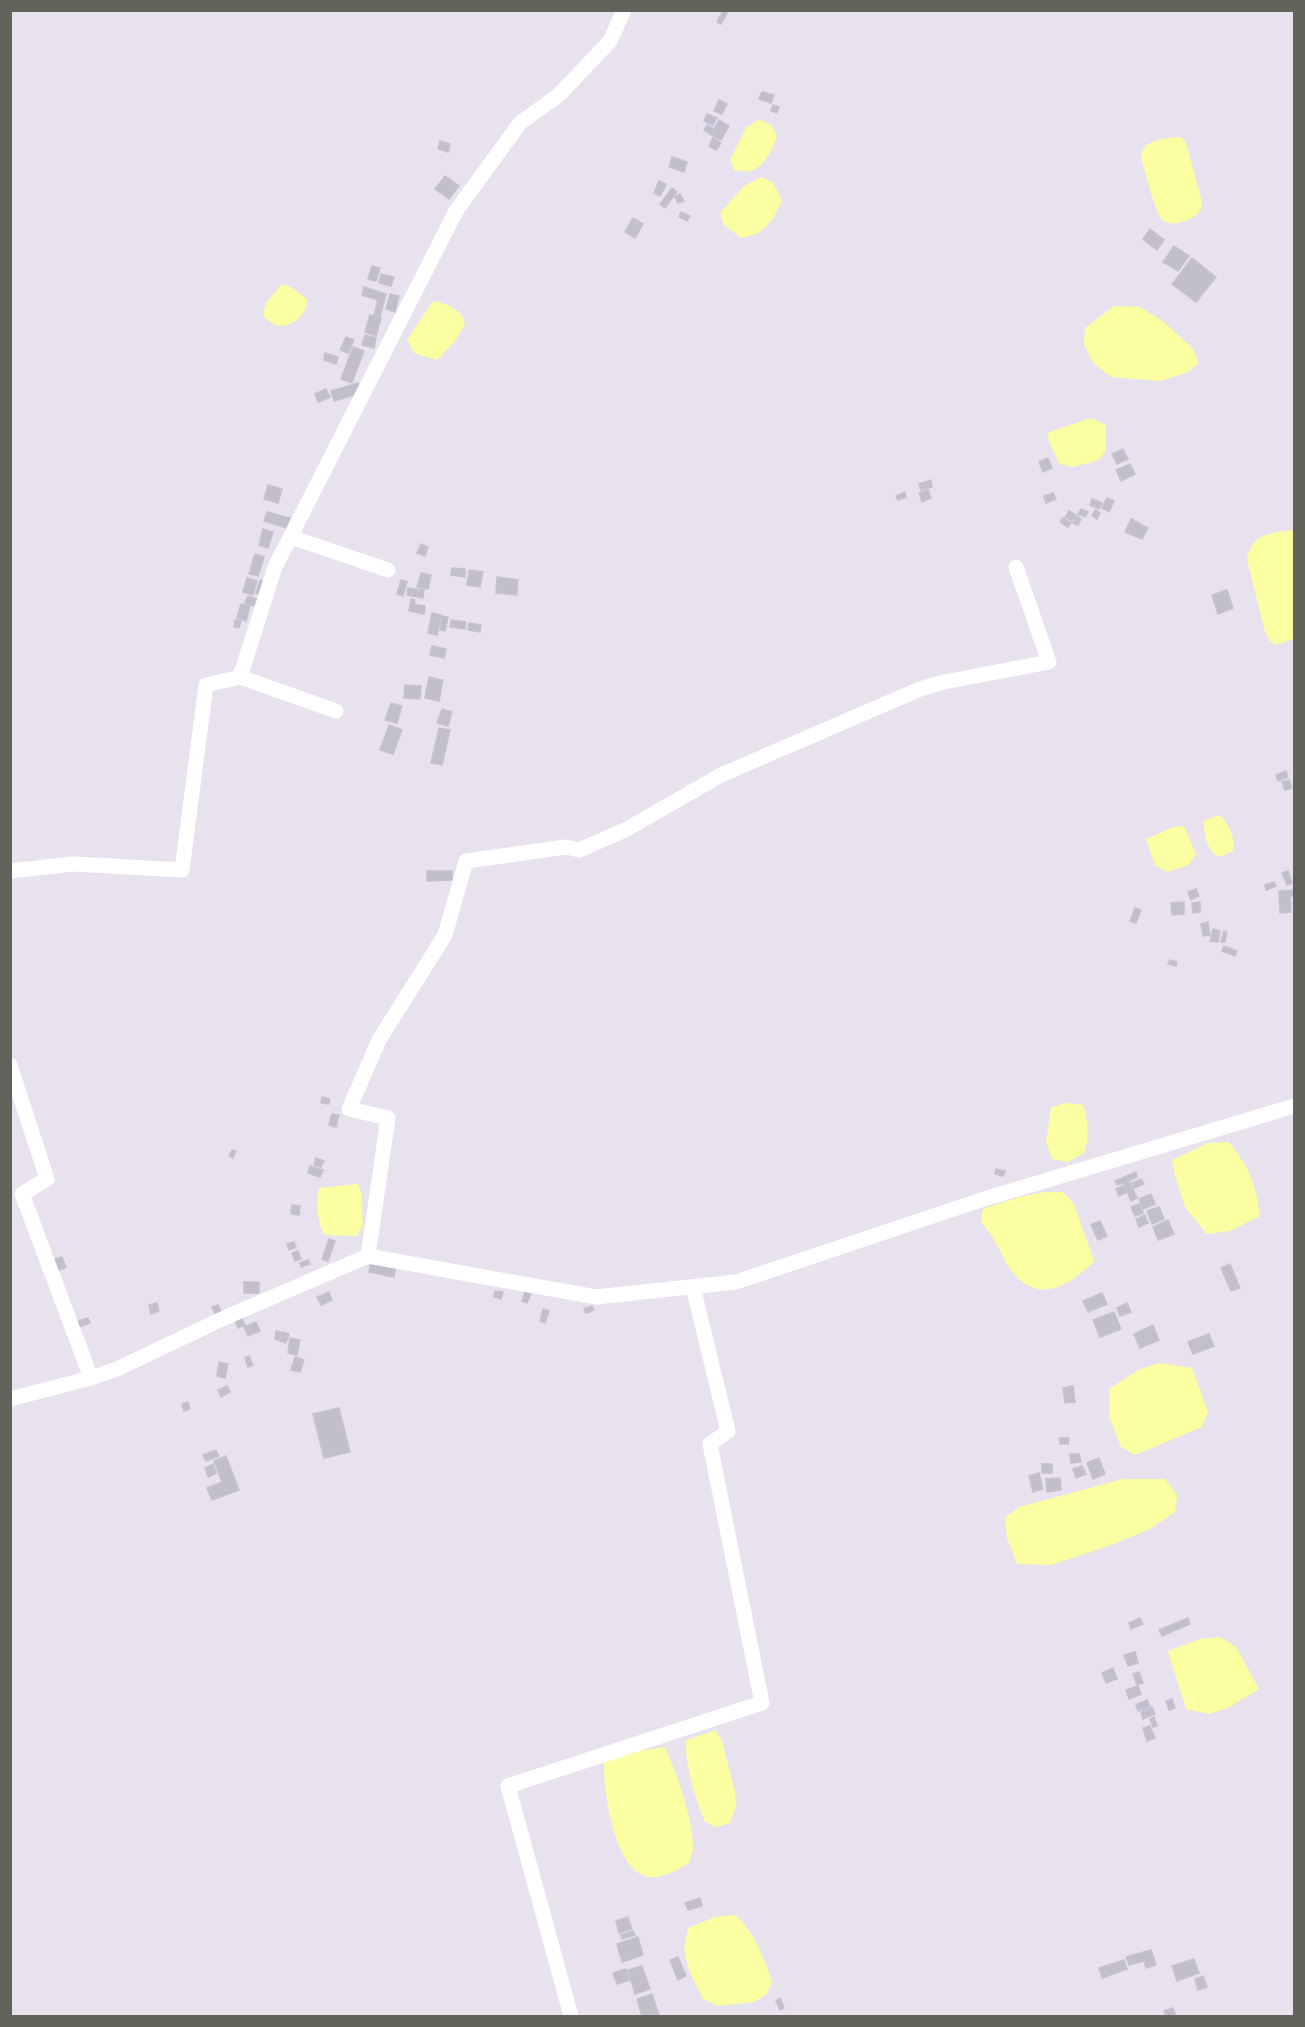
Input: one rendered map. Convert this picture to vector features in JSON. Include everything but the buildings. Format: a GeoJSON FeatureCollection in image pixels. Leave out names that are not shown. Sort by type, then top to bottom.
{"type":"FeatureCollection","features":[{"type":"Feature","properties":{"kind":"street"},"geometry":{"type":"LineString","coordinates":[[240,677],[275,567],[456,211],[520,123],[559,95],[610,41],[624,10]]}},
{"type":"Feature","properties":{"kind":"street"},"geometry":{"type":"LineString","coordinates":[[291,537],[388,570]]}},
{"type":"Feature","properties":{"kind":"street"},"geometry":{"type":"LineString","coordinates":[[368,1257],[388,1118],[349,1108],[379,1040],[445,935],[466,861],[566,847],[579,850],[625,830],[721,775],[920,689],[944,682],[1049,662],[1016,567]]}},
{"type":"Feature","properties":{"kind":"street"},"geometry":{"type":"LineString","coordinates":[[10,871],[73,864],[182,870],[206,685],[240,677],[336,711]]}},
{"type":"Feature","properties":{"kind":"street"},"geometry":{"type":"LineString","coordinates":[[10,1065],[47,1179],[22,1194],[92,1378]]}},
{"type":"Feature","properties":{"kind":"street"},"geometry":{"type":"LineString","coordinates":[[10,1399],[92,1378],[117,1369],[224,1318],[368,1257],[596,1297],[736,1282],[987,1198],[1294,1106]]}},
{"type":"Feature","properties":{"kind":"street"},"geometry":{"type":"LineString","coordinates":[[571,2016],[508,1786],[762,1703],[710,1444],[728,1431],[693,1287]]}},
{"type":"Feature","properties":{"kind":"shaded area"},"geometry":{"type":"Polygon","coordinates":[[[759,119],[771,125],[777,136],[771,152],[755,169],[734,170],[730,160],[746,128],[759,119]]]}},
{"type":"Feature","properties":{"kind":"shaded area"},"geometry":{"type":"Polygon","coordinates":[[[1181,137],[1186,143],[1202,205],[1195,216],[1183,222],[1165,222],[1159,216],[1150,191],[1141,157],[1142,151],[1150,143],[1181,137]]]}},
{"type":"Feature","properties":{"kind":"shaded area"},"geometry":{"type":"Polygon","coordinates":[[[761,177],[773,182],[782,201],[772,220],[759,233],[741,238],[724,225],[720,213],[744,186],[761,177]]]}},
{"type":"Feature","properties":{"kind":"shaded area"},"geometry":{"type":"Polygon","coordinates":[[[281,285],[299,292],[307,300],[305,310],[299,318],[290,324],[277,326],[263,315],[266,303],[281,285]]]}},
{"type":"Feature","properties":{"kind":"shaded area"},"geometry":{"type":"Polygon","coordinates":[[[433,301],[454,308],[461,314],[465,324],[455,341],[437,360],[414,353],[407,340],[433,301]]]}},
{"type":"Feature","properties":{"kind":"shaded area"},"geometry":{"type":"Polygon","coordinates":[[[1114,306],[1140,307],[1165,323],[1193,349],[1199,363],[1188,372],[1161,381],[1111,377],[1094,364],[1084,345],[1085,328],[1114,306]]]}},
{"type":"Feature","properties":{"kind":"shaded area"},"geometry":{"type":"Polygon","coordinates":[[[1091,418],[1106,425],[1106,450],[1099,460],[1072,467],[1060,464],[1047,433],[1091,418]]]}},
{"type":"Feature","properties":{"kind":"shaded area"},"geometry":{"type":"Polygon","coordinates":[[[1289,530],[1294,531],[1294,639],[1276,645],[1270,641],[1265,632],[1247,560],[1252,545],[1261,537],[1289,530]]]}},
{"type":"Feature","properties":{"kind":"shaded area"},"geometry":{"type":"Polygon","coordinates":[[[1219,815],[1229,827],[1233,851],[1219,857],[1209,846],[1203,821],[1219,815]]]}},
{"type":"Feature","properties":{"kind":"shaded area"},"geometry":{"type":"Polygon","coordinates":[[[1184,826],[1196,854],[1189,865],[1167,872],[1155,865],[1146,839],[1173,827],[1184,826]]]}},
{"type":"Feature","properties":{"kind":"shaded area"},"geometry":{"type":"Polygon","coordinates":[[[1066,1103],[1083,1105],[1088,1129],[1084,1153],[1068,1162],[1052,1159],[1046,1142],[1051,1107],[1066,1103]]]}},
{"type":"Feature","properties":{"kind":"shaded area"},"geometry":{"type":"Polygon","coordinates":[[[1229,1142],[1250,1176],[1260,1216],[1230,1231],[1207,1234],[1185,1207],[1172,1160],[1208,1143],[1229,1142]]]}},
{"type":"Feature","properties":{"kind":"shaded area"},"geometry":{"type":"Polygon","coordinates":[[[358,1184],[361,1193],[363,1226],[357,1236],[324,1235],[318,1212],[319,1188],[358,1184]]]}},
{"type":"Feature","properties":{"kind":"shaded area"},"geometry":{"type":"Polygon","coordinates":[[[1043,1192],[1063,1192],[1074,1204],[1094,1261],[1064,1285],[1042,1289],[1031,1287],[1021,1281],[1011,1270],[994,1239],[981,1222],[983,1209],[1043,1192]]]}},
{"type":"Feature","properties":{"kind":"shaded area"},"geometry":{"type":"Polygon","coordinates":[[[1159,1363],[1192,1368],[1208,1412],[1202,1427],[1135,1455],[1121,1447],[1109,1416],[1109,1389],[1138,1370],[1159,1363]]]}},
{"type":"Feature","properties":{"kind":"shaded area"},"geometry":{"type":"Polygon","coordinates":[[[1123,1479],[1165,1479],[1177,1495],[1175,1512],[1150,1529],[1106,1547],[1051,1565],[1017,1564],[1007,1538],[1005,1518],[1019,1507],[1123,1479]]]}},
{"type":"Feature","properties":{"kind":"shaded area"},"geometry":{"type":"Polygon","coordinates":[[[1220,1637],[1236,1647],[1259,1689],[1230,1707],[1210,1714],[1186,1709],[1168,1651],[1200,1639],[1220,1637]]]}},
{"type":"Feature","properties":{"kind":"shaded area"},"geometry":{"type":"Polygon","coordinates":[[[716,1730],[722,1741],[735,1792],[736,1806],[730,1823],[716,1827],[705,1822],[691,1782],[686,1740],[716,1730]]]}},
{"type":"Feature","properties":{"kind":"shaded area"},"geometry":{"type":"Polygon","coordinates":[[[665,1747],[679,1783],[691,1825],[693,1849],[689,1863],[668,1874],[651,1877],[634,1870],[618,1843],[608,1808],[604,1762],[631,1752],[665,1747]]]}},
{"type":"Feature","properties":{"kind":"shaded area"},"geometry":{"type":"Polygon","coordinates":[[[735,1915],[753,1937],[772,1982],[766,1995],[754,2002],[718,2006],[703,1999],[689,1971],[684,1949],[688,1928],[715,1917],[735,1915]]]}}]}
